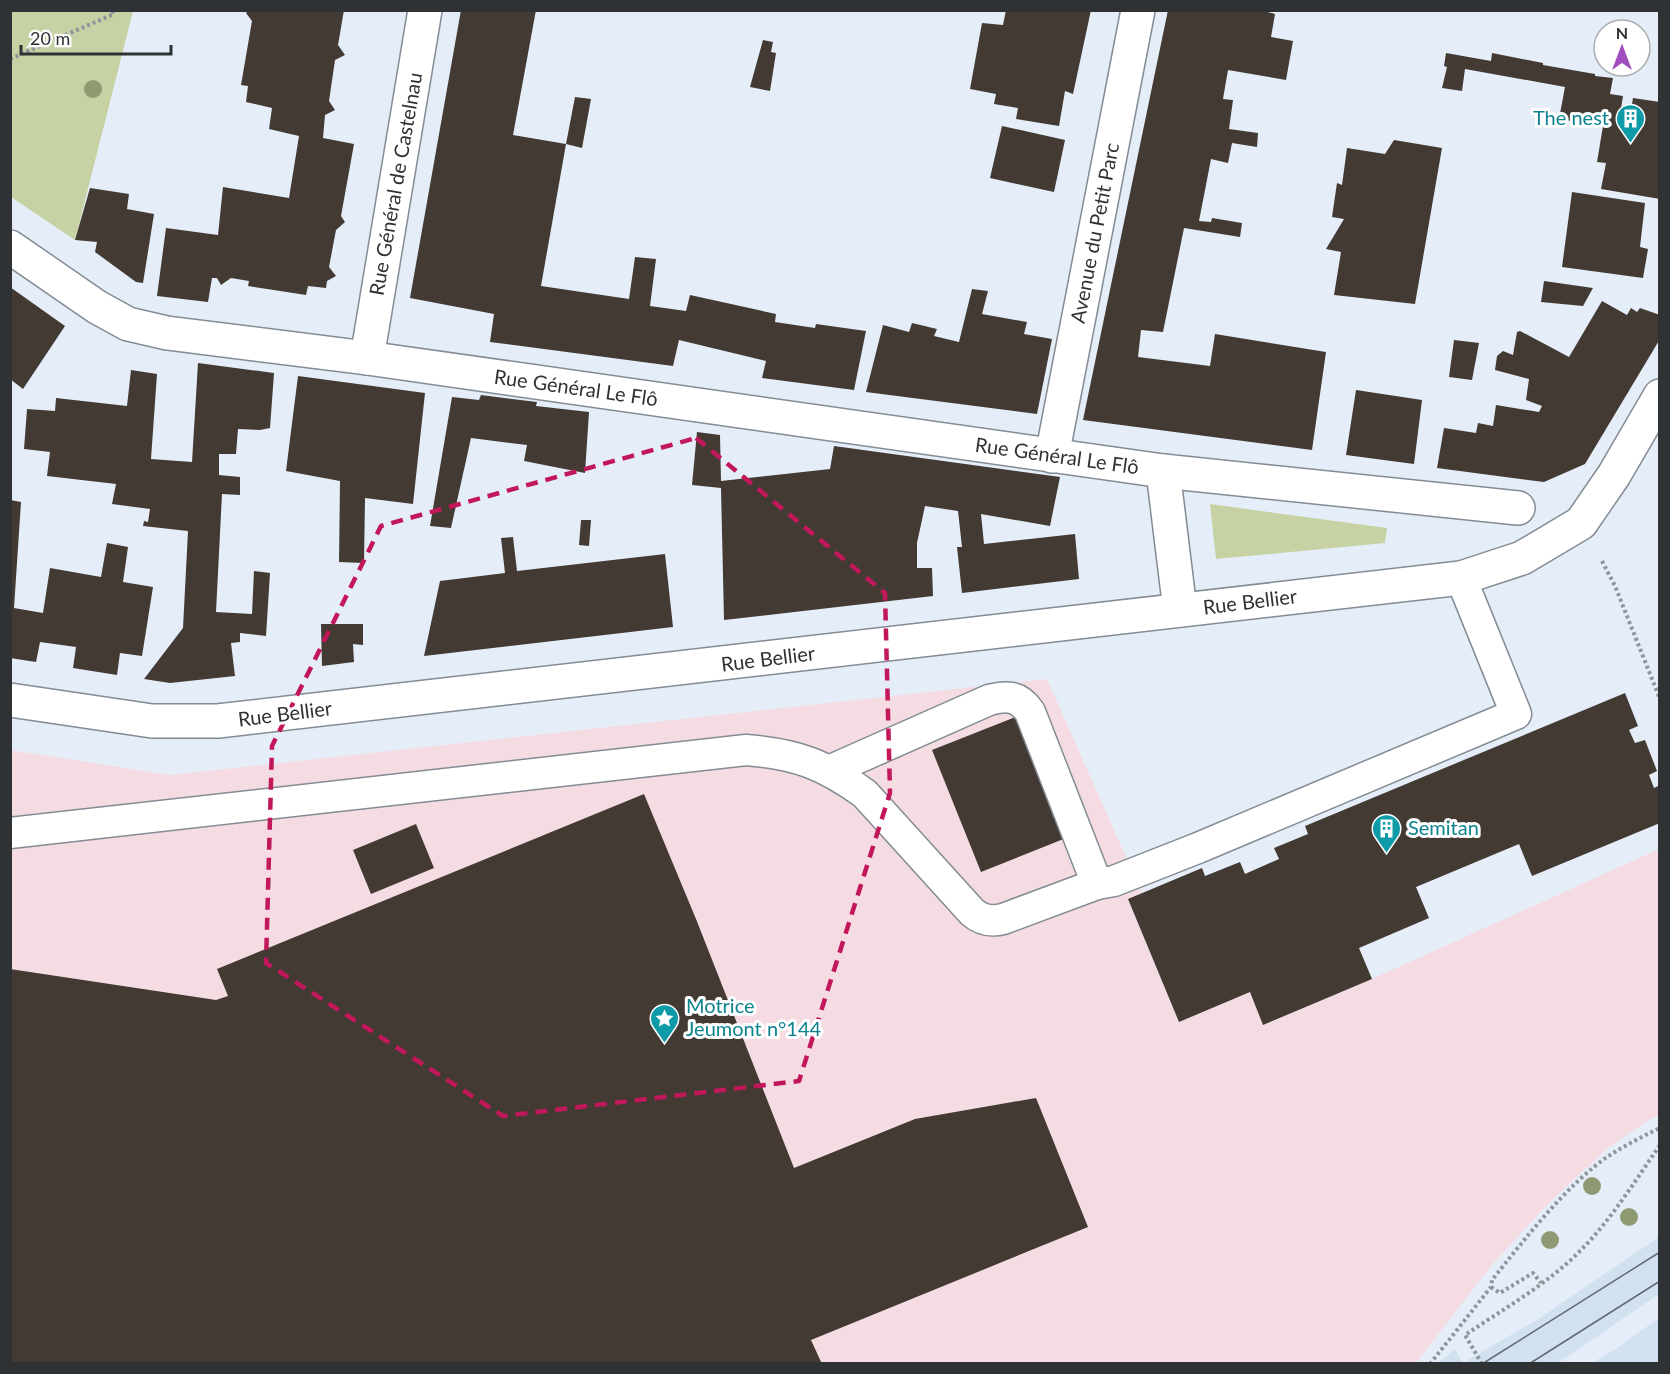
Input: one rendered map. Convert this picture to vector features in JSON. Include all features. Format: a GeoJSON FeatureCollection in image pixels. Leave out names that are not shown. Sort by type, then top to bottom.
{"type":"FeatureCollection","features":[{"type":"Feature","properties":{"kind":"street","name":"Rue Général de Castelnau"},"geometry":{"type":"LineString","coordinates":[[367,358],[425,10]]}},
{"type":"Feature","properties":{"kind":"street","name":"Avenue du Petit Parc"},"geometry":{"type":"LineString","coordinates":[[1052,456],[1138,10]]}},
{"type":"Feature","properties":{"kind":"street","name":"Rue Général Le Flô"},"geometry":{"type":"LineString","coordinates":[[10,247],[97,307],[128,324],[167,333],[367,358],[1163,471],[1518,508]]}},
{"type":"Feature","properties":{"kind":"street"},"geometry":{"type":"LineString","coordinates":[[1581,523],[1614,475],[1659,396]]}},
{"type":"Feature","properties":{"kind":"street","name":"Rue Général Le Flô"},"geometry":{"type":"LineString","coordinates":[[1163,471],[1180,610]]}},
{"type":"Feature","properties":{"kind":"street","name":"Rue Bellier"},"geometry":{"type":"LineString","coordinates":[[10,700],[152,721],[218,721],[1461,578],[1522,558],[1581,523]]}},
{"type":"Feature","properties":{"kind":"lane"},"geometry":{"type":"LineString","coordinates":[[10,833],[734,750],[756,750],[788,755],[831,770],[865,794],[972,912],[983,919],[997,921],[1098,884],[1114,881],[1198,848],[1516,714],[1461,578]]}},
{"type":"Feature","properties":{"kind":"lane"},"geometry":{"type":"LineString","coordinates":[[831,770],[989,700],[1007,696],[1017,698],[1030,712],[1098,884]]}},
{"type":"Feature","properties":{"kind":"path"},"geometry":{"type":"LineString","coordinates":[[10,59],[114,14],[112,10]]}},
{"type":"Feature","properties":{"kind":"path"},"geometry":{"type":"LineString","coordinates":[[1581,523],[1615,586],[1659,699]]}},
{"type":"Feature","properties":{"kind":"path"},"geometry":{"type":"LineString","coordinates":[[1430,1364],[1491,1287],[1492,1280],[1525,1239],[1584,1177],[1610,1155],[1659,1128]]}},
{"type":"Feature","properties":{"kind":"path"},"geometry":{"type":"LineString","coordinates":[[1482,1364],[1465,1335],[1541,1283],[1580,1252],[1659,1145]]}},
{"type":"Feature","properties":{"kind":"path"},"geometry":{"type":"LineString","coordinates":[[1491,1287],[1500,1293],[1533,1273],[1541,1283]]}},
{"type":"Feature","properties":{"kind":"highlighted area"},"geometry":{"type":"Polygon","coordinates":[[[696,438],[885,593],[890,793],[799,1081],[503,1116],[266,963],[272,746],[381,526],[696,438]]]}},
{"type":"Feature","properties":{"kind":"shaded area"},"geometry":{"type":"Polygon","coordinates":[[[1047,679],[1142,893],[1128,900],[1179,1022],[1250,992],[1264,1025],[1372,979],[1659,849],[1659,1115],[1607,1149],[1548,1204],[1491,1266],[1416,1363],[11,1363],[10,750],[170,775],[1047,679]]]}},
{"type":"Feature","properties":{"kind":"shaded area"},"geometry":{"type":"Polygon","coordinates":[[[1659,1237],[1659,1294],[1558,1363],[1463,1363],[1538,1319],[1659,1237]]]}},
{"type":"Feature","properties":{"kind":"shaded area"},"geometry":{"type":"Polygon","coordinates":[[[1659,1318],[1659,1363],[1592,1363],[1619,1347],[1659,1318]]]}},
{"type":"Feature","properties":{"kind":"shaded area"},"geometry":{"type":"Polygon","coordinates":[[[1455,1349],[1463,1363],[1438,1363],[1455,1349]]]}},
{"type":"Feature","properties":{"kind":"green space"},"geometry":{"type":"Polygon","coordinates":[[[10,11],[133,11],[75,240],[11,197],[10,11]]]}},
{"type":"Feature","properties":{"kind":"green space"},"geometry":{"type":"Polygon","coordinates":[[[1210,504],[1387,528],[1385,543],[1216,559],[1210,504]]]}},
{"type":"Feature","properties":{"kind":"building"},"geometry":{"type":"Polygon","coordinates":[[[249,10],[344,10],[338,45],[345,55],[335,60],[329,101],[335,110],[325,115],[323,138],[354,144],[341,216],[345,222],[336,230],[329,267],[336,276],[327,281],[326,288],[308,286],[306,295],[248,286],[249,281],[231,278],[221,285],[217,278],[212,278],[208,302],[157,296],[166,228],[218,235],[223,187],[289,198],[299,136],[269,129],[272,108],[246,102],[248,86],[241,85],[252,21],[246,13],[249,10]]]}},
{"type":"Feature","properties":{"kind":"building"},"geometry":{"type":"Polygon","coordinates":[[[461,10],[536,10],[513,135],[566,144],[541,286],[629,299],[635,257],[656,259],[650,306],[686,311],[690,295],[776,314],[775,322],[815,328],[816,324],[866,331],[854,390],[762,378],[766,361],[679,340],[673,366],[490,342],[494,314],[410,298],[461,10]]]}},
{"type":"Feature","properties":{"kind":"building"},"geometry":{"type":"Polygon","coordinates":[[[1006,10],[1091,10],[1073,94],[1065,91],[1059,126],[1016,119],[1018,108],[994,104],[996,94],[970,89],[982,23],[1003,25],[1006,10]]]}},
{"type":"Feature","properties":{"kind":"building"},"geometry":{"type":"Polygon","coordinates":[[[1168,10],[1261,10],[1275,14],[1271,37],[1293,41],[1286,80],[1228,70],[1223,99],[1233,100],[1229,129],[1258,133],[1257,147],[1232,143],[1228,163],[1211,159],[1199,221],[1211,222],[1212,218],[1242,223],[1240,237],[1184,228],[1163,332],[1141,330],[1138,357],[1210,366],[1215,334],[1326,352],[1312,450],[1083,420],[1168,10]]]}},
{"type":"Feature","properties":{"kind":"building"},"geometry":{"type":"Polygon","coordinates":[[[763,40],[773,42],[771,52],[776,53],[770,91],[750,87],[763,40]]]}},
{"type":"Feature","properties":{"kind":"building","name":"The nest"},"geometry":{"type":"Polygon","coordinates":[[[1446,53],[1491,61],[1492,53],[1592,73],[1592,78],[1613,78],[1610,94],[1623,96],[1619,121],[1629,123],[1633,98],[1660,102],[1660,199],[1601,189],[1606,163],[1597,162],[1603,126],[1559,119],[1565,87],[1465,69],[1462,91],[1442,88],[1447,67],[1444,66],[1446,53]]]}},
{"type":"Feature","properties":{"kind":"building"},"geometry":{"type":"Polygon","coordinates":[[[575,97],[591,99],[582,148],[566,144],[575,97]]]}},
{"type":"Feature","properties":{"kind":"building"},"geometry":{"type":"Polygon","coordinates":[[[1002,126],[1065,140],[1054,192],[990,178],[1002,126]]]}},
{"type":"Feature","properties":{"kind":"building"},"geometry":{"type":"Polygon","coordinates":[[[1394,140],[1442,148],[1415,304],[1334,295],[1341,252],[1326,249],[1344,219],[1332,217],[1337,183],[1342,185],[1347,148],[1385,154],[1394,140]]]}},
{"type":"Feature","properties":{"kind":"building"},"geometry":{"type":"Polygon","coordinates":[[[90,188],[129,194],[127,209],[154,214],[143,283],[136,282],[95,252],[97,242],[75,240],[90,188]]]}},
{"type":"Feature","properties":{"kind":"building"},"geometry":{"type":"Polygon","coordinates":[[[1572,192],[1645,203],[1640,247],[1648,249],[1643,278],[1562,267],[1572,192]]]}},
{"type":"Feature","properties":{"kind":"building"},"geometry":{"type":"Polygon","coordinates":[[[1544,281],[1593,288],[1583,306],[1541,302],[1544,281]]]}},
{"type":"Feature","properties":{"kind":"building"},"geometry":{"type":"Polygon","coordinates":[[[10,287],[65,326],[23,389],[10,379],[10,287]]]}},
{"type":"Feature","properties":{"kind":"building"},"geometry":{"type":"Polygon","coordinates":[[[972,289],[988,291],[982,314],[1027,322],[1024,334],[1052,339],[1037,414],[866,392],[883,325],[909,332],[912,323],[937,329],[934,336],[959,342],[972,289]]]}},
{"type":"Feature","properties":{"kind":"building"},"geometry":{"type":"Polygon","coordinates":[[[1602,301],[1627,315],[1631,308],[1637,312],[1640,308],[1660,315],[1660,339],[1585,464],[1544,482],[1437,468],[1444,428],[1476,433],[1478,423],[1493,426],[1496,405],[1539,412],[1542,406],[1526,400],[1529,379],[1495,370],[1497,356],[1503,351],[1513,355],[1517,332],[1520,331],[1569,357],[1602,301]]]}},
{"type":"Feature","properties":{"kind":"building"},"geometry":{"type":"Polygon","coordinates":[[[1454,340],[1479,343],[1472,380],[1449,377],[1454,340]]]}},
{"type":"Feature","properties":{"kind":"building"},"geometry":{"type":"Polygon","coordinates":[[[198,363],[274,373],[270,428],[238,429],[236,454],[219,454],[219,475],[240,477],[240,495],[222,494],[216,612],[252,614],[254,571],[270,573],[266,636],[240,633],[240,642],[231,643],[235,676],[170,683],[144,679],[183,628],[188,531],[143,526],[144,521],[148,522],[150,509],[112,504],[116,484],[47,476],[50,452],[24,449],[27,409],[55,411],[56,398],[127,406],[131,370],[157,374],[151,459],[192,462],[198,363]]]}},
{"type":"Feature","properties":{"kind":"building"},"geometry":{"type":"Polygon","coordinates":[[[298,376],[425,393],[413,504],[365,498],[364,563],[339,562],[340,481],[286,471],[298,376]]]}},
{"type":"Feature","properties":{"kind":"building"},"geometry":{"type":"Polygon","coordinates":[[[1356,390],[1422,400],[1414,464],[1346,455],[1356,390]]]}},
{"type":"Feature","properties":{"kind":"building"},"geometry":{"type":"Polygon","coordinates":[[[481,395],[537,402],[536,406],[589,412],[585,473],[524,461],[527,445],[471,438],[451,528],[430,526],[452,397],[479,400],[481,395]]]}},
{"type":"Feature","properties":{"kind":"building"},"geometry":{"type":"Polygon","coordinates":[[[697,432],[720,435],[721,481],[830,469],[834,446],[1060,477],[1050,526],[981,514],[984,544],[1075,534],[1079,579],[962,593],[957,547],[962,547],[958,511],[925,506],[917,543],[917,568],[932,568],[933,596],[724,620],[721,488],[692,485],[697,432]]]}},
{"type":"Feature","properties":{"kind":"building"},"geometry":{"type":"Polygon","coordinates":[[[10,500],[21,502],[14,608],[43,613],[50,568],[101,577],[107,543],[128,547],[123,582],[153,587],[142,656],[120,653],[117,675],[73,668],[76,647],[40,642],[36,662],[10,658],[10,500]]]}},
{"type":"Feature","properties":{"kind":"building"},"geometry":{"type":"Polygon","coordinates":[[[581,520],[591,520],[589,546],[579,545],[581,520]]]}},
{"type":"Feature","properties":{"kind":"building"},"geometry":{"type":"Polygon","coordinates":[[[513,537],[517,571],[665,554],[673,627],[424,656],[440,581],[505,573],[501,538],[513,537]]]}},
{"type":"Feature","properties":{"kind":"building"},"geometry":{"type":"Polygon","coordinates":[[[321,624],[363,624],[363,645],[353,644],[354,662],[322,666],[321,624]]]}},
{"type":"Feature","properties":{"kind":"building","name":"Semitan"},"geometry":{"type":"Polygon","coordinates":[[[1625,693],[1638,726],[1629,730],[1635,743],[1645,740],[1657,771],[1649,775],[1654,788],[1660,785],[1660,823],[1532,876],[1519,844],[1416,887],[1429,918],[1359,948],[1372,979],[1263,1025],[1250,992],[1179,1022],[1128,899],[1202,868],[1205,876],[1240,862],[1245,874],[1279,859],[1274,848],[1308,834],[1305,826],[1625,693]]]}},
{"type":"Feature","properties":{"kind":"building"},"geometry":{"type":"Polygon","coordinates":[[[1018,716],[1066,838],[981,872],[932,750],[1018,716]]]}},
{"type":"Feature","properties":{"kind":"building"},"geometry":{"type":"Polygon","coordinates":[[[644,794],[794,1168],[915,1119],[1036,1098],[1088,1227],[811,1340],[822,1364],[10,1364],[10,969],[216,1000],[228,996],[217,969],[644,794]]]}},
{"type":"Feature","properties":{"kind":"building"},"geometry":{"type":"Polygon","coordinates":[[[416,824],[434,868],[371,894],[353,850],[416,824]]]}},
{"type":"Feature","properties":{"kind":"tram line"},"geometry":{"type":"LineString","coordinates":[[1482,1364],[1660,1252]]}},
{"type":"Feature","properties":{"kind":"tram line"},"geometry":{"type":"LineString","coordinates":[[1529,1364],[1660,1281]]}},
{"type":"Feature","properties":{"kind":"place","name":"The nest"},"geometry":{"type":"Point","coordinates":[1630,144]}},
{"type":"Feature","properties":{"kind":"place","name":"Semitan"},"geometry":{"type":"Point","coordinates":[1387,854]}},
{"type":"Feature","properties":{"kind":"place","name":"Motrice Jeumont n°144"},"geometry":{"type":"Point","coordinates":[665,1044]}}]}
